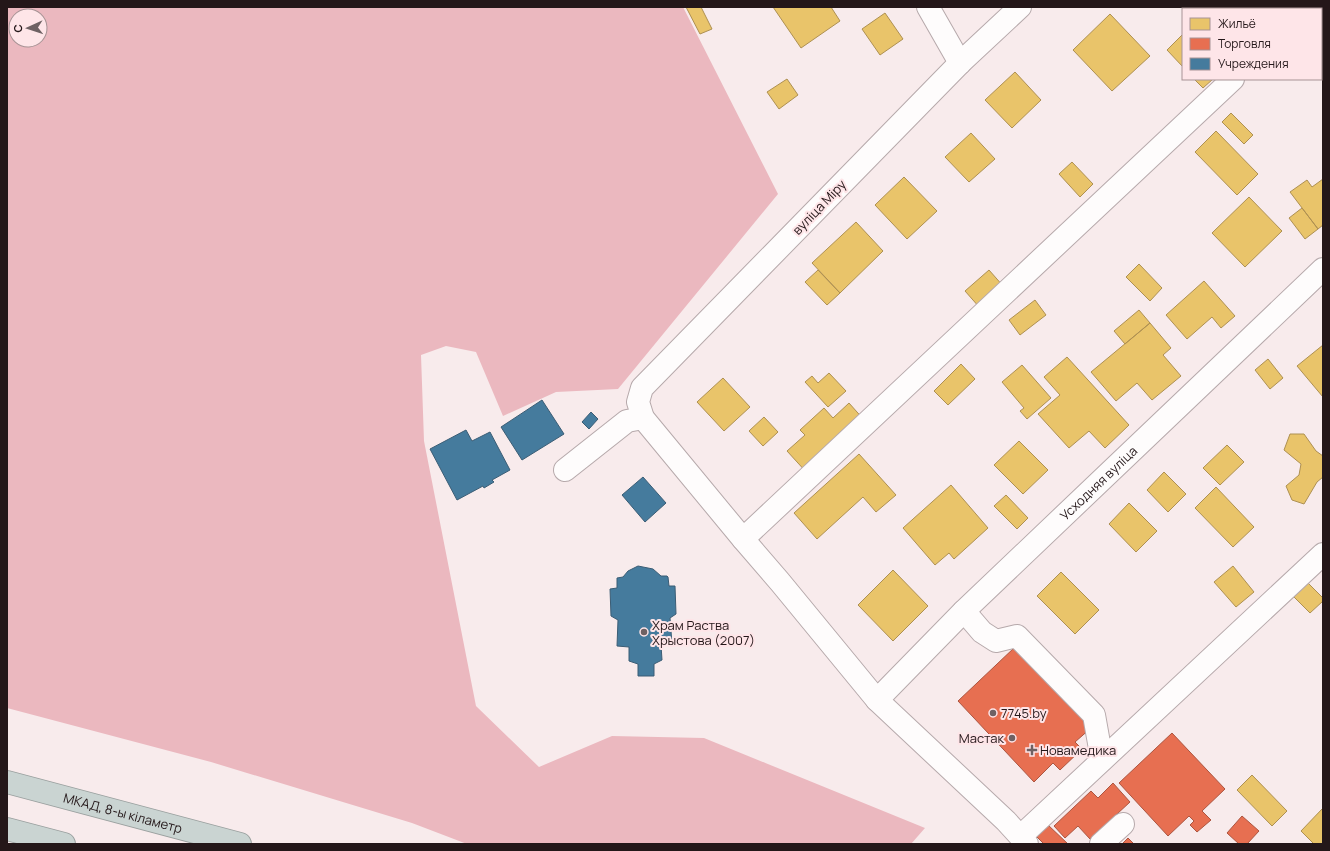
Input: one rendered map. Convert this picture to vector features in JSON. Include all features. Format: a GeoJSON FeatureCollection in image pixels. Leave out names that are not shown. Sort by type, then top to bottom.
{"type":"FeatureCollection","features":[{"type":"Feature","properties":{"kind":"highway","name":"МКАД, 8-ы кіламетр"},"geometry":{"type":"LineString","coordinates":[[7,782],[240,844]]}},
{"type":"Feature","properties":{"kind":"highway"},"geometry":{"type":"LineString","coordinates":[[7,829],[64,844]]}},
{"type":"Feature","properties":{"kind":"street"},"geometry":{"type":"LineString","coordinates":[[928,7],[960,63]]}},
{"type":"Feature","properties":{"kind":"street","name":"вуліца Міру"},"geometry":{"type":"LineString","coordinates":[[643,418],[638,402],[642,388],[960,63],[1020,7]]}},
{"type":"Feature","properties":{"kind":"street"},"geometry":{"type":"LineString","coordinates":[[743,539],[1232,80]]}},
{"type":"Feature","properties":{"kind":"street","name":"Усходняя вуліца"},"geometry":{"type":"LineString","coordinates":[[877,700],[964,611],[1323,269]]}},
{"type":"Feature","properties":{"kind":"street"},"geometry":{"type":"LineString","coordinates":[[565,470],[627,421],[643,418],[877,700],[1024,840],[1102,760],[1323,554]]}},
{"type":"Feature","properties":{"kind":"street"},"geometry":{"type":"LineString","coordinates":[[964,611],[982,632],[996,641],[1017,636],[1094,715],[1102,760]]}},
{"type":"Feature","properties":{"kind":"street"},"geometry":{"type":"LineString","coordinates":[[1101,844],[1123,824]]}},
{"type":"Feature","properties":{"kind":"shaded area"},"geometry":{"type":"Polygon","coordinates":[[[7,7],[683,7],[778,194],[618,389],[556,392],[503,416],[476,352],[446,346],[421,355],[424,441],[476,706],[539,767],[612,736],[704,738],[925,828],[911,844],[467,844],[412,823],[211,762],[7,708],[7,7]]]}},
{"type":"Feature","properties":{"kind":"building: Жильё"},"geometry":{"type":"Polygon","coordinates":[[[686,7],[701,7],[712,29],[700,34],[686,7]]]}},
{"type":"Feature","properties":{"kind":"building: Жильё"},"geometry":{"type":"Polygon","coordinates":[[[773,7],[831,7],[840,21],[801,48],[773,7]]]}},
{"type":"Feature","properties":{"kind":"building: Жильё"},"geometry":{"type":"Polygon","coordinates":[[[1256,7],[1294,7],[1293,8],[1255,8],[1256,7]]]}},
{"type":"Feature","properties":{"kind":"building: Жильё"},"geometry":{"type":"Polygon","coordinates":[[[885,13],[903,39],[880,55],[862,29],[885,13]]]}},
{"type":"Feature","properties":{"kind":"building: Жильё"},"geometry":{"type":"Polygon","coordinates":[[[1110,14],[1150,56],[1112,91],[1073,50],[1110,14]]]}},
{"type":"Feature","properties":{"kind":"building: Жильё"},"geometry":{"type":"Polygon","coordinates":[[[1322,22],[1323,23],[1322,52],[1322,22]]]}},
{"type":"Feature","properties":{"kind":"building: Жильё"},"geometry":{"type":"Polygon","coordinates":[[[1182,35],[1182,66],[1167,50],[1182,35]]]}},
{"type":"Feature","properties":{"kind":"building: Жильё"},"geometry":{"type":"Polygon","coordinates":[[[1015,72],[1041,100],[1012,128],[985,100],[1015,72]]]}},
{"type":"Feature","properties":{"kind":"building: Жильё"},"geometry":{"type":"Polygon","coordinates":[[[787,79],[798,95],[779,109],[767,92],[787,79]]]}},
{"type":"Feature","properties":{"kind":"building: Жильё"},"geometry":{"type":"Polygon","coordinates":[[[1195,80],[1212,80],[1203,88],[1195,80]]]}},
{"type":"Feature","properties":{"kind":"building: Жильё"},"geometry":{"type":"Polygon","coordinates":[[[1231,113],[1253,135],[1244,144],[1222,122],[1231,113]]]}},
{"type":"Feature","properties":{"kind":"building: Жильё"},"geometry":{"type":"Polygon","coordinates":[[[1216,131],[1258,174],[1237,195],[1195,152],[1216,131]]]}},
{"type":"Feature","properties":{"kind":"building: Жильё"},"geometry":{"type":"Polygon","coordinates":[[[971,133],[995,159],[969,182],[945,157],[971,133]]]}},
{"type":"Feature","properties":{"kind":"building: Жильё"},"geometry":{"type":"Polygon","coordinates":[[[1072,162],[1093,184],[1080,197],[1059,174],[1072,162]]]}},
{"type":"Feature","properties":{"kind":"building: Жильё"},"geometry":{"type":"Polygon","coordinates":[[[904,177],[937,211],[907,239],[875,205],[904,177]]]}},
{"type":"Feature","properties":{"kind":"building: Жильё"},"geometry":{"type":"Polygon","coordinates":[[[1323,179],[1323,225],[1318,229],[1290,192],[1307,180],[1312,187],[1323,179]]]}},
{"type":"Feature","properties":{"kind":"building: Жильё"},"geometry":{"type":"Polygon","coordinates":[[[1249,197],[1282,231],[1245,267],[1212,233],[1249,197]]]}},
{"type":"Feature","properties":{"kind":"building: Жильё"},"geometry":{"type":"Polygon","coordinates":[[[1302,208],[1318,229],[1305,239],[1289,218],[1302,208]]]}},
{"type":"Feature","properties":{"kind":"building: Жильё"},"geometry":{"type":"Polygon","coordinates":[[[856,222],[883,251],[840,293],[812,263],[856,222]]]}},
{"type":"Feature","properties":{"kind":"building: Жильё"},"geometry":{"type":"Polygon","coordinates":[[[1139,264],[1162,288],[1150,301],[1126,277],[1139,264]]]}},
{"type":"Feature","properties":{"kind":"building: Жильё"},"geometry":{"type":"Polygon","coordinates":[[[818,270],[840,293],[827,305],[805,282],[818,270]]]}},
{"type":"Feature","properties":{"kind":"building: Жильё"},"geometry":{"type":"Polygon","coordinates":[[[989,270],[1004,287],[980,308],[965,291],[989,270]]]}},
{"type":"Feature","properties":{"kind":"building: Жильё"},"geometry":{"type":"Polygon","coordinates":[[[1204,281],[1235,316],[1221,328],[1212,317],[1187,339],[1166,315],[1204,281]]]}},
{"type":"Feature","properties":{"kind":"building: Жильё"},"geometry":{"type":"Polygon","coordinates":[[[1035,300],[1046,315],[1020,335],[1009,320],[1035,300]]]}},
{"type":"Feature","properties":{"kind":"building: Жильё"},"geometry":{"type":"Polygon","coordinates":[[[1139,310],[1150,323],[1125,344],[1114,331],[1139,310]]]}},
{"type":"Feature","properties":{"kind":"building: Жильё"},"geometry":{"type":"Polygon","coordinates":[[[1150,323],[1171,348],[1163,355],[1181,376],[1152,400],[1137,383],[1116,401],[1091,372],[1150,323]]]}},
{"type":"Feature","properties":{"kind":"building: Жильё"},"geometry":{"type":"Polygon","coordinates":[[[1323,345],[1323,397],[1297,366],[1323,345]]]}},
{"type":"Feature","properties":{"kind":"building: Жильё"},"geometry":{"type":"Polygon","coordinates":[[[1067,357],[1129,425],[1105,448],[1089,431],[1069,448],[1038,414],[1060,395],[1044,377],[1067,357]]]}},
{"type":"Feature","properties":{"kind":"building: Жильё"},"geometry":{"type":"Polygon","coordinates":[[[1268,359],[1283,378],[1270,389],[1255,370],[1268,359]]]}},
{"type":"Feature","properties":{"kind":"building: Жильё"},"geometry":{"type":"Polygon","coordinates":[[[961,364],[975,379],[948,405],[934,391],[961,364]]]}},
{"type":"Feature","properties":{"kind":"building: Жильё"},"geometry":{"type":"Polygon","coordinates":[[[1022,365],[1051,398],[1027,419],[1020,411],[1024,408],[1002,382],[1022,365]]]}},
{"type":"Feature","properties":{"kind":"building: Жильё"},"geometry":{"type":"Polygon","coordinates":[[[829,373],[846,391],[828,407],[805,382],[812,376],[818,383],[829,373]]]}},
{"type":"Feature","properties":{"kind":"building: Жильё"},"geometry":{"type":"Polygon","coordinates":[[[723,378],[750,407],[724,431],[697,402],[723,378]]]}},
{"type":"Feature","properties":{"kind":"building: Жильё"},"geometry":{"type":"Polygon","coordinates":[[[849,403],[865,421],[808,474],[787,451],[805,435],[800,430],[824,408],[833,418],[849,403]]]}},
{"type":"Feature","properties":{"kind":"building: Жильё"},"geometry":{"type":"Polygon","coordinates":[[[764,417],[778,432],[763,446],[749,431],[764,417]]]}},
{"type":"Feature","properties":{"kind":"building: Жильё"},"geometry":{"type":"Polygon","coordinates":[[[1290,434],[1304,434],[1316,451],[1323,456],[1323,477],[1317,482],[1304,504],[1292,500],[1286,486],[1299,475],[1301,464],[1284,450],[1290,434]]]}},
{"type":"Feature","properties":{"kind":"building: Жильё"},"geometry":{"type":"Polygon","coordinates":[[[1019,441],[1048,470],[1023,494],[994,465],[1019,441]]]}},
{"type":"Feature","properties":{"kind":"building: Жильё"},"geometry":{"type":"Polygon","coordinates":[[[1227,445],[1244,462],[1220,485],[1203,468],[1227,445]]]}},
{"type":"Feature","properties":{"kind":"building: Жильё"},"geometry":{"type":"Polygon","coordinates":[[[859,454],[896,495],[876,512],[863,497],[817,539],[794,513],[859,454]]]}},
{"type":"Feature","properties":{"kind":"building: Жильё"},"geometry":{"type":"Polygon","coordinates":[[[1164,472],[1186,494],[1168,512],[1147,490],[1164,472]]]}},
{"type":"Feature","properties":{"kind":"building: Жильё"},"geometry":{"type":"Polygon","coordinates":[[[951,485],[988,528],[954,559],[949,553],[935,565],[903,528],[951,485]]]}},
{"type":"Feature","properties":{"kind":"building: Жильё"},"geometry":{"type":"Polygon","coordinates":[[[1216,487],[1254,527],[1233,547],[1195,508],[1216,487]]]}},
{"type":"Feature","properties":{"kind":"building: Жильё"},"geometry":{"type":"Polygon","coordinates":[[[1006,495],[1028,518],[1017,529],[994,506],[1006,495]]]}},
{"type":"Feature","properties":{"kind":"building: Жильё"},"geometry":{"type":"Polygon","coordinates":[[[1129,503],[1157,531],[1136,552],[1109,524],[1129,503]]]}},
{"type":"Feature","properties":{"kind":"building: Жильё"},"geometry":{"type":"Polygon","coordinates":[[[1233,566],[1254,592],[1236,607],[1214,582],[1233,566]]]}},
{"type":"Feature","properties":{"kind":"building: Жильё"},"geometry":{"type":"Polygon","coordinates":[[[893,570],[928,606],[893,641],[858,605],[893,570]]]}},
{"type":"Feature","properties":{"kind":"building: Жильё"},"geometry":{"type":"Polygon","coordinates":[[[1061,572],[1099,610],[1075,634],[1037,596],[1061,572]]]}},
{"type":"Feature","properties":{"kind":"building: Жильё"},"geometry":{"type":"Polygon","coordinates":[[[1305,580],[1323,598],[1323,601],[1310,613],[1291,594],[1305,580]]]}},
{"type":"Feature","properties":{"kind":"building: Жильё"},"geometry":{"type":"Polygon","coordinates":[[[1252,775],[1287,811],[1272,826],[1237,790],[1252,775]]]}},
{"type":"Feature","properties":{"kind":"building: Жильё"},"geometry":{"type":"Polygon","coordinates":[[[1323,808],[1323,844],[1314,844],[1301,831],[1323,808]]]}},
{"type":"Feature","properties":{"kind":"building: Торговля"},"geometry":{"type":"Polygon","coordinates":[[[1015,647],[1091,728],[1075,742],[1082,749],[1060,770],[1053,763],[1034,782],[958,701],[1015,647]]]}},
{"type":"Feature","properties":{"kind":"building: Торговля"},"geometry":{"type":"Polygon","coordinates":[[[1172,733],[1225,789],[1202,811],[1211,820],[1197,832],[1190,825],[1194,821],[1189,816],[1168,836],[1119,783],[1172,733]]]}},
{"type":"Feature","properties":{"kind":"building: Торговля"},"geometry":{"type":"Polygon","coordinates":[[[1113,783],[1130,802],[1090,839],[1078,826],[1065,838],[1054,826],[1091,791],[1098,798],[1113,783]]]}},
{"type":"Feature","properties":{"kind":"building: Торговля"},"geometry":{"type":"Polygon","coordinates":[[[1242,816],[1259,831],[1247,844],[1239,844],[1227,833],[1242,816]]]}},
{"type":"Feature","properties":{"kind":"building: Торговля"},"geometry":{"type":"Polygon","coordinates":[[[1047,824],[1068,844],[1044,844],[1036,836],[1047,824]]]}},
{"type":"Feature","properties":{"kind":"building: Торговля"},"geometry":{"type":"Polygon","coordinates":[[[1128,838],[1134,844],[1122,844],[1128,838]]]}},
{"type":"Feature","properties":{"kind":"building: Учреждения"},"geometry":{"type":"Polygon","coordinates":[[[542,400],[564,434],[522,460],[501,427],[542,400]]]}},
{"type":"Feature","properties":{"kind":"building: Учреждения"},"geometry":{"type":"Polygon","coordinates":[[[591,412],[598,419],[589,429],[582,422],[591,412]]]}},
{"type":"Feature","properties":{"kind":"building: Учреждения"},"geometry":{"type":"Polygon","coordinates":[[[466,430],[472,441],[490,432],[510,470],[492,480],[494,482],[484,488],[483,486],[457,500],[430,449],[466,430]]]}},
{"type":"Feature","properties":{"kind":"building: Учреждения"},"geometry":{"type":"Polygon","coordinates":[[[643,477],[666,503],[645,522],[622,495],[643,477]]]}},
{"type":"Feature","properties":{"kind":"building: Учреждения","name":"Храм Раства Хрыстова (2007)"},"geometry":{"type":"Polygon","coordinates":[[[638,566],[653,569],[661,576],[667,576],[669,586],[675,586],[676,614],[670,618],[672,644],[661,645],[662,660],[654,664],[654,676],[638,676],[638,664],[629,661],[629,647],[617,646],[618,620],[611,616],[610,589],[617,588],[617,578],[623,577],[628,571],[638,566]]]}},
{"type":"Feature","properties":{"kind":"place","name":"Храм Раства Хрыстова (2007)"},"geometry":{"type":"Point","coordinates":[644,632]}},
{"type":"Feature","properties":{"kind":"place","name":"7745.by"},"geometry":{"type":"Point","coordinates":[993,713]}},
{"type":"Feature","properties":{"kind":"place","name":"Мастак"},"geometry":{"type":"Point","coordinates":[1012,738]}},
{"type":"Feature","properties":{"kind":"place","name":"Новамедика"},"geometry":{"type":"Point","coordinates":[1032,750]}}]}
